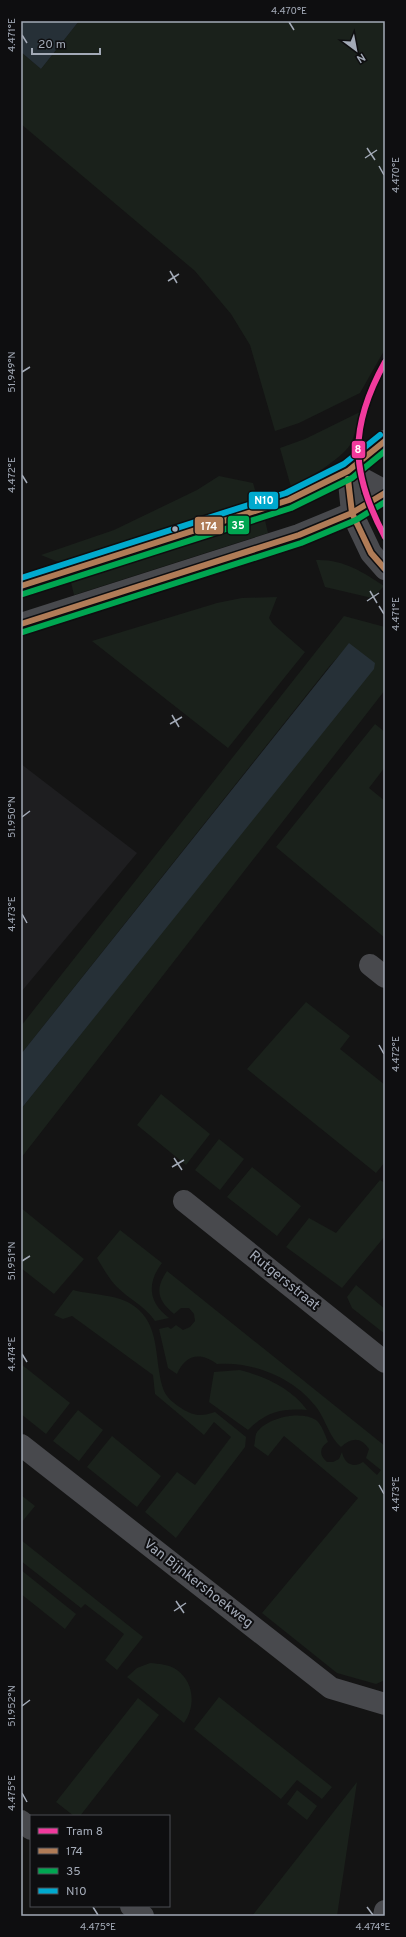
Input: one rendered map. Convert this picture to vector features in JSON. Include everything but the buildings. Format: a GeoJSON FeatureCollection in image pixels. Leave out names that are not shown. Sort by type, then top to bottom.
{"type":"FeatureCollection","features":[{"type":"Feature","properties":{"kind":"street"},"geometry":{"type":"LineString","coordinates":[[21,586],[289,500],[348,471],[385,441]]}},
{"type":"Feature","properties":{"kind":"street"},"geometry":{"type":"LineString","coordinates":[[21,624],[299,535],[352,513],[385,492],[348,471]]}},
{"type":"Feature","properties":{"kind":"street"},"geometry":{"type":"LineString","coordinates":[[348,471],[352,513],[371,553],[385,569]]}},
{"type":"Feature","properties":{"kind":"street","name":"Rutgersstraat"},"geometry":{"type":"LineString","coordinates":[[184,1201],[385,1362]]}},
{"type":"Feature","properties":{"kind":"street","name":"Van Bijnkershoekweg"},"geometry":{"type":"LineString","coordinates":[[21,1445],[331,1688],[385,1704]]}},
{"type":"Feature","properties":{"kind":"street"},"geometry":{"type":"LineString","coordinates":[[21,1821],[30,1828]]}},
{"type":"Feature","properties":{"kind":"street"},"geometry":{"type":"LineString","coordinates":[[132,1907],[143,1916]]}},
{"type":"Feature","properties":{"kind":"street"},"geometry":{"type":"LineString","coordinates":[[384,1916],[385,1911]]}},
{"type":"Feature","properties":{"kind":"shaded area"},"geometry":{"type":"Polygon","coordinates":[[[21,21],[79,21],[41,69],[21,52],[21,21]]]}},
{"type":"Feature","properties":{"kind":"shaded area"},"geometry":{"type":"Polygon","coordinates":[[[79,21],[385,21],[385,349],[360,393],[299,423],[275,431],[250,345],[231,314],[195,271],[21,124],[21,52],[41,69],[79,21]]]}},
{"type":"Feature","properties":{"kind":"shaded area"},"geometry":{"type":"Polygon","coordinates":[[[360,412],[350,445],[345,451],[323,469],[291,487],[280,448],[305,439],[360,412]]]}},
{"type":"Feature","properties":{"kind":"shaded area"},"geometry":{"type":"Polygon","coordinates":[[[219,476],[253,483],[258,500],[61,563],[41,555],[114,530],[197,490],[219,476]]]}},
{"type":"Feature","properties":{"kind":"shaded area"},"geometry":{"type":"Polygon","coordinates":[[[264,516],[268,533],[74,595],[70,578],[264,516]]]}},
{"type":"Feature","properties":{"kind":"shaded area"},"geometry":{"type":"Polygon","coordinates":[[[316,560],[326,560],[352,567],[384,586],[372,598],[325,587],[316,560]]]}},
{"type":"Feature","properties":{"kind":"shaded area"},"geometry":{"type":"Polygon","coordinates":[[[277,597],[269,618],[273,624],[305,652],[228,748],[92,641],[217,603],[242,598],[277,597]]]}},
{"type":"Feature","properties":{"kind":"shaded area"},"geometry":{"type":"Polygon","coordinates":[[[344,616],[385,627],[385,690],[21,1158],[21,1109],[112,995],[350,643],[328,668],[21,1054],[21,1026],[344,616]]]}},
{"type":"Feature","properties":{"kind":"shaded area"},"geometry":{"type":"Polygon","coordinates":[[[349,643],[375,663],[374,669],[21,1109],[21,1054],[349,643]]]}},
{"type":"Feature","properties":{"kind":"shaded area"},"geometry":{"type":"Polygon","coordinates":[[[375,724],[385,732],[385,767],[369,788],[385,801],[385,938],[276,847],[375,724]]]}},
{"type":"Feature","properties":{"kind":"shaded area"},"geometry":{"type":"Polygon","coordinates":[[[21,764],[137,853],[21,992],[21,764]]]}},
{"type":"Feature","properties":{"kind":"shaded area"},"geometry":{"type":"Polygon","coordinates":[[[306,1002],[350,1036],[340,1049],[385,1085],[385,1162],[376,1173],[247,1069],[306,1002]]]}},
{"type":"Feature","properties":{"kind":"shaded area"},"geometry":{"type":"Polygon","coordinates":[[[161,1094],[210,1134],[186,1165],[137,1125],[161,1094]]]}},
{"type":"Feature","properties":{"kind":"shaded area"},"geometry":{"type":"Polygon","coordinates":[[[219,1139],[244,1159],[220,1190],[195,1170],[219,1139]]]}},
{"type":"Feature","properties":{"kind":"shaded area"},"geometry":{"type":"Polygon","coordinates":[[[252,1167],[301,1206],[277,1236],[227,1197],[252,1167]]]}},
{"type":"Feature","properties":{"kind":"shaded area"},"geometry":{"type":"Polygon","coordinates":[[[380,1180],[385,1183],[385,1236],[342,1288],[286,1247],[309,1218],[336,1233],[380,1180]]]}},
{"type":"Feature","properties":{"kind":"shaded area"},"geometry":{"type":"Polygon","coordinates":[[[21,1208],[84,1259],[54,1294],[21,1268],[21,1208]]]}},
{"type":"Feature","properties":{"kind":"shaded area"},"geometry":{"type":"Polygon","coordinates":[[[120,1230],[162,1263],[154,1278],[152,1293],[157,1306],[169,1318],[155,1321],[147,1311],[114,1284],[97,1258],[120,1230]]]}},
{"type":"Feature","properties":{"kind":"shaded area"},"geometry":{"type":"Polygon","coordinates":[[[167,1271],[385,1446],[385,1680],[376,1684],[337,1673],[262,1613],[358,1498],[284,1436],[268,1456],[254,1446],[256,1434],[267,1424],[283,1417],[309,1417],[316,1420],[320,1425],[328,1442],[325,1444],[321,1452],[327,1462],[333,1462],[339,1459],[342,1452],[347,1462],[352,1465],[363,1462],[377,1475],[381,1470],[366,1458],[369,1449],[360,1440],[349,1441],[341,1447],[334,1439],[317,1408],[308,1397],[285,1380],[245,1365],[217,1364],[205,1357],[199,1356],[189,1359],[184,1363],[177,1374],[168,1368],[159,1329],[168,1327],[171,1329],[176,1325],[183,1330],[190,1327],[195,1321],[194,1314],[189,1308],[181,1308],[174,1314],[168,1309],[161,1299],[159,1289],[163,1277],[167,1271]]]}},
{"type":"Feature","properties":{"kind":"shaded area"},"geometry":{"type":"Polygon","coordinates":[[[356,1285],[385,1309],[385,1334],[352,1308],[347,1297],[356,1285]]]}},
{"type":"Feature","properties":{"kind":"shaded area"},"geometry":{"type":"Polygon","coordinates":[[[73,1290],[116,1298],[139,1310],[151,1327],[161,1381],[164,1391],[171,1401],[185,1411],[197,1415],[205,1415],[215,1412],[246,1437],[245,1447],[176,1538],[145,1512],[177,1472],[195,1485],[231,1437],[214,1422],[204,1435],[155,1394],[153,1375],[72,1316],[63,1319],[54,1315],[73,1290]]]}},
{"type":"Feature","properties":{"kind":"shaded area"},"geometry":{"type":"Polygon","coordinates":[[[21,1364],[70,1403],[46,1434],[21,1414],[21,1364]]]}},
{"type":"Feature","properties":{"kind":"shaded area"},"geometry":{"type":"Polygon","coordinates":[[[240,1370],[277,1384],[293,1395],[307,1410],[275,1412],[261,1419],[248,1430],[209,1402],[214,1372],[240,1370]]]}},
{"type":"Feature","properties":{"kind":"shaded area"},"geometry":{"type":"Polygon","coordinates":[[[78,1410],[103,1430],[79,1461],[53,1441],[78,1410]]]}},
{"type":"Feature","properties":{"kind":"shaded area"},"geometry":{"type":"Polygon","coordinates":[[[112,1436],[161,1476],[137,1507],[87,1467],[112,1436]]]}},
{"type":"Feature","properties":{"kind":"shaded area"},"geometry":{"type":"Polygon","coordinates":[[[21,1495],[35,1506],[21,1523],[21,1495]]]}},
{"type":"Feature","properties":{"kind":"shaded area"},"geometry":{"type":"Polygon","coordinates":[[[21,1540],[143,1637],[117,1670],[105,1660],[124,1634],[85,1604],[81,1608],[21,1561],[21,1540]]]}},
{"type":"Feature","properties":{"kind":"shaded area"},"geometry":{"type":"Polygon","coordinates":[[[21,1570],[76,1614],[65,1629],[21,1594],[21,1570]]]}},
{"type":"Feature","properties":{"kind":"shaded area"},"geometry":{"type":"Polygon","coordinates":[[[150,1663],[174,1668],[183,1675],[187,1681],[190,1688],[192,1702],[188,1716],[184,1723],[127,1677],[137,1668],[150,1663]]]}},
{"type":"Feature","properties":{"kind":"shaded area"},"geometry":{"type":"Polygon","coordinates":[[[219,1697],[332,1787],[322,1799],[297,1780],[281,1799],[194,1729],[219,1697]]]}},
{"type":"Feature","properties":{"kind":"shaded area"},"geometry":{"type":"Polygon","coordinates":[[[138,1698],[159,1715],[81,1815],[73,1815],[56,1802],[138,1698]]]}},
{"type":"Feature","properties":{"kind":"shaded area"},"geometry":{"type":"Polygon","coordinates":[[[357,1782],[337,1916],[252,1916],[357,1782]]]}},
{"type":"Feature","properties":{"kind":"shaded area"},"geometry":{"type":"Polygon","coordinates":[[[297,1790],[317,1806],[307,1820],[287,1804],[297,1790]]]}},
{"type":"Feature","properties":{"kind":"tram line","name":"8"},"geometry":{"type":"LineString","coordinates":[[385,362],[373,386],[365,408],[360,429],[358,450],[360,470],[365,491],[373,513],[385,537]]}},
{"type":"Feature","properties":{"kind":"transit line","name":"N10"},"geometry":{"type":"LineString","coordinates":[[21,578],[286,493],[344,464],[380,435]]}},
{"type":"Feature","properties":{"kind":"transit line","name":"174"},"geometry":{"type":"LineString","coordinates":[[21,586],[289,500],[348,471],[385,441]]}},
{"type":"Feature","properties":{"kind":"transit line","name":"35"},"geometry":{"type":"LineString","coordinates":[[23,594],[291,508],[352,478],[385,451]]}},
{"type":"Feature","properties":{"kind":"transit line","name":"174"},"geometry":{"type":"LineString","coordinates":[[348,479],[352,513],[371,553],[385,569]]}},
{"type":"Feature","properties":{"kind":"transit line","name":"174"},"geometry":{"type":"LineString","coordinates":[[21,624],[299,535],[352,513],[385,493]]}},
{"type":"Feature","properties":{"kind":"transit line","name":"35"},"geometry":{"type":"LineString","coordinates":[[23,632],[301,543],[356,520],[385,502]]}}]}
